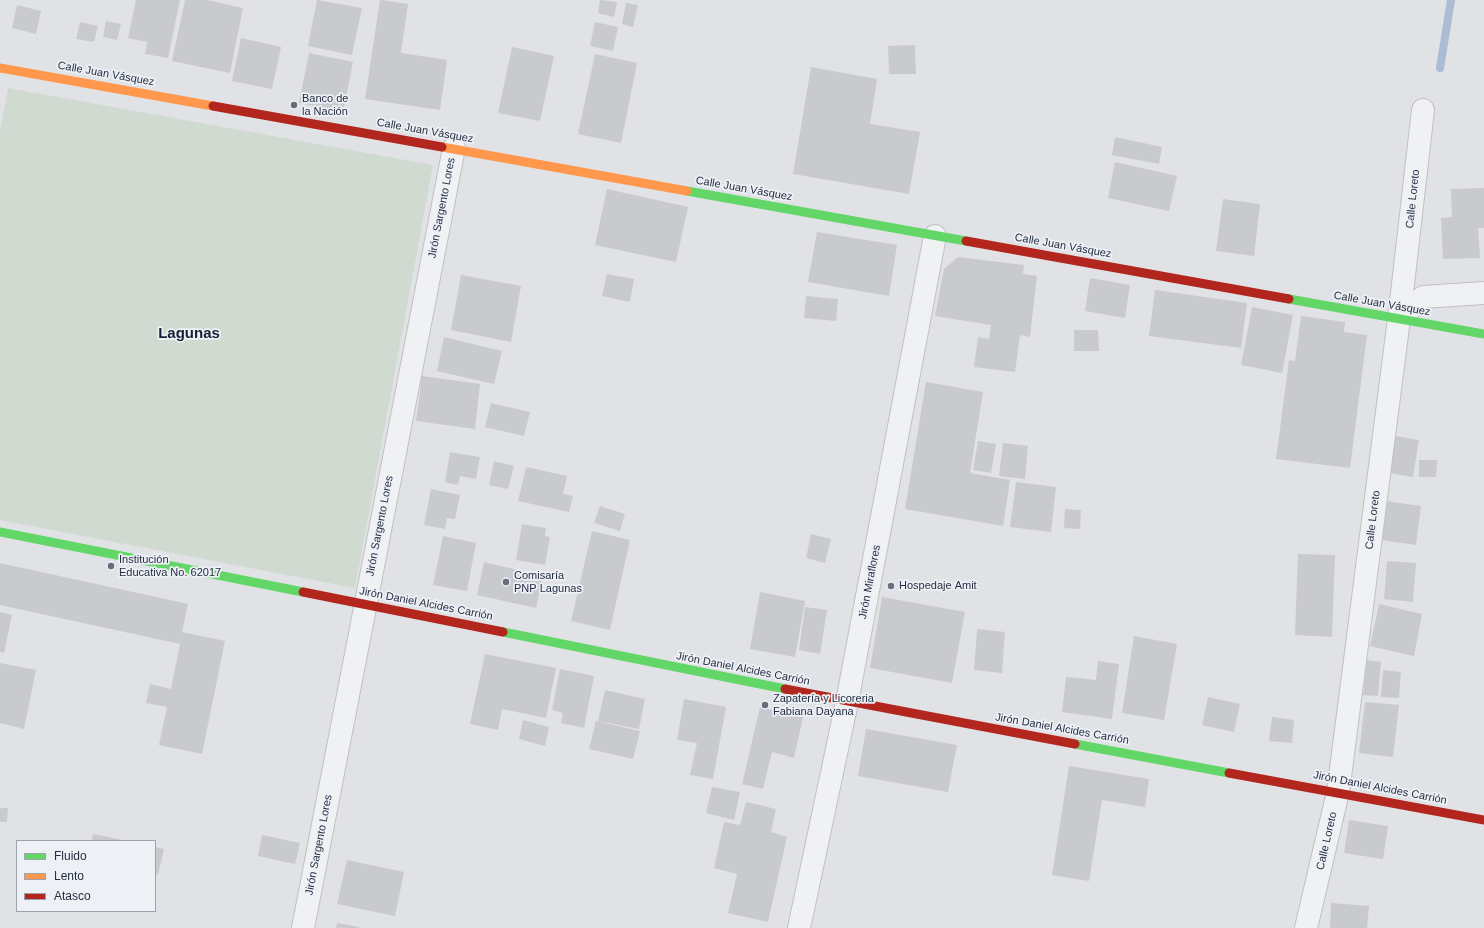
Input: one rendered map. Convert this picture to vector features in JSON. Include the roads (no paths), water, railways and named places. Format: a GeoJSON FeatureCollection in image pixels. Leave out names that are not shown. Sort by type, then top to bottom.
{"type":"FeatureCollection","features":[{"type":"Feature","properties":{"kind":"street","name":"Calle Juan Vásquez"},"geometry":{"type":"LineString","coordinates":[[0,68],[454,148],[1484,334]]}},
{"type":"Feature","properties":{"kind":"street","name":"Calle Loreto"},"geometry":{"type":"LineString","coordinates":[[1306,928],[1338,792],[1400,319],[1423,110]]}},
{"type":"Feature","properties":{"kind":"street","name":"Jirón Sargento Lores"},"geometry":{"type":"LineString","coordinates":[[303,928],[454,148]]}},
{"type":"Feature","properties":{"kind":"street","name":"Jirón Miraflores"},"geometry":{"type":"LineString","coordinates":[[799,928],[847,702],[935,236]]}},
{"type":"Feature","properties":{"kind":"street"},"geometry":{"type":"LineString","coordinates":[[1400,319],[1423,297],[1484,293]]}},
{"type":"Feature","properties":{"kind":"street","name":"Jirón Daniel Alcides Carrión"},"geometry":{"type":"LineString","coordinates":[[0,532],[365,604],[847,702],[1484,820]]}},
{"type":"Feature","properties":{"kind":"waterway"},"geometry":{"type":"LineString","coordinates":[[1440,68],[1451,0]]}},
{"type":"Feature","properties":{"kind":"place","name":"Banco de la Nación"},"geometry":{"type":"Point","coordinates":[294,105]}},
{"type":"Feature","properties":{"kind":"place","name":"Institución Educativa No. 62017"},"geometry":{"type":"Point","coordinates":[111,566]}},
{"type":"Feature","properties":{"kind":"place","name":"Comisaría PNP Lagunas"},"geometry":{"type":"Point","coordinates":[506,582]}},
{"type":"Feature","properties":{"kind":"place","name":"Hospedaje Amit"},"geometry":{"type":"Point","coordinates":[891,586]}},
{"type":"Feature","properties":{"kind":"place","name":"Zapatería y Licoreria Fabiana Dayana"},"geometry":{"type":"Point","coordinates":[765,705]}},
{"type":"Feature","properties":{"kind":"district","name":"Lagunas"},"geometry":{"type":"Point","coordinates":[189,334]}}]}
